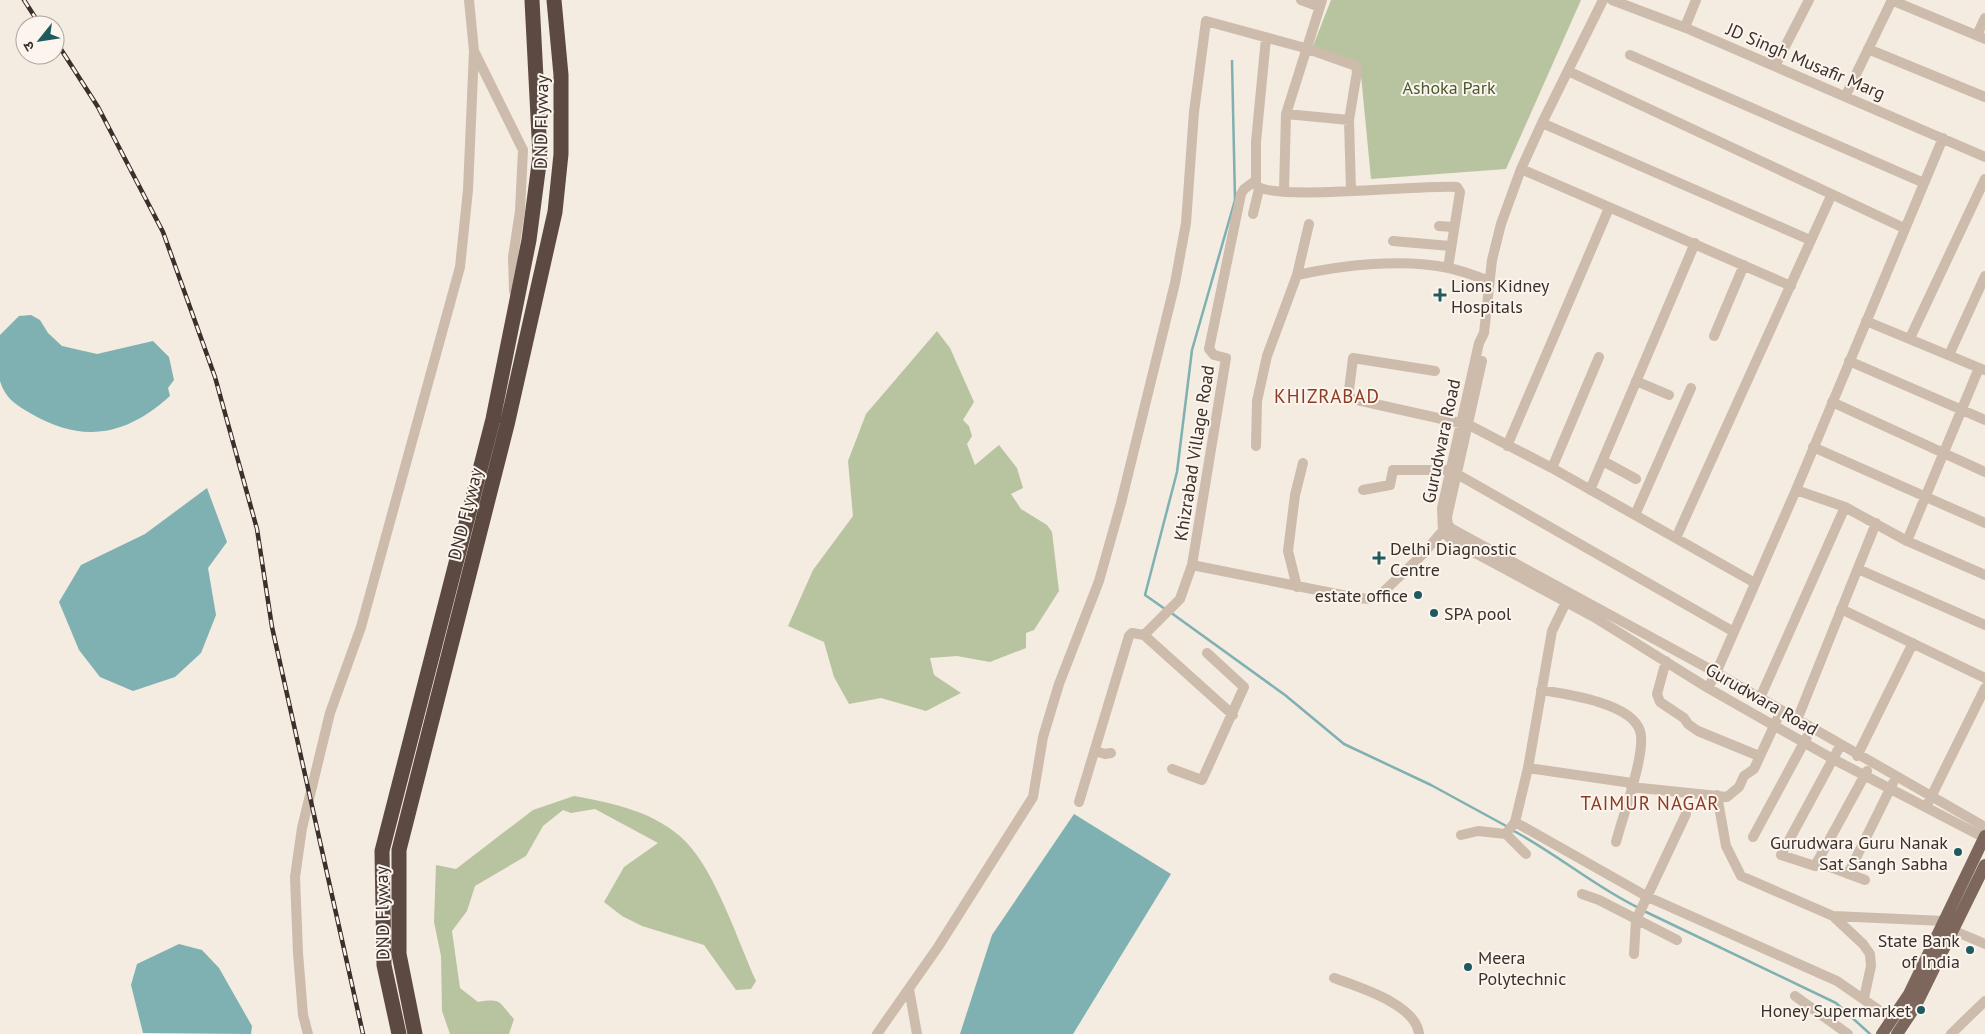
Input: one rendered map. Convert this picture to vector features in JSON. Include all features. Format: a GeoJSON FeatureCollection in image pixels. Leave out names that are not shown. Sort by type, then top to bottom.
{"type":"FeatureCollection","features":[{"type":"Feature","properties":{"kind":"highway","name":"DND Flyway"},"geometry":{"type":"LineString","coordinates":[[399,1034],[384,965],[382,851],[493,419],[529,240],[540,156],[532,0]]}},
{"type":"Feature","properties":{"kind":"highway","name":"DND Flyway"},"geometry":{"type":"LineString","coordinates":[[415,1034],[399,954],[399,850],[507,426],[555,212],[561,144],[561,76],[554,0]]}},
{"type":"Feature","properties":{"kind":"main road"},"geometry":{"type":"LineString","coordinates":[[1897,1034],[1915,1007],[1985,834]]}},
{"type":"Feature","properties":{"kind":"main road"},"geometry":{"type":"LineString","coordinates":[[1882,1034],[1985,865]]}},
{"type":"Feature","properties":{"kind":"street"},"geometry":{"type":"LineString","coordinates":[[308,1034],[303,1015],[295,877],[302,828],[330,713],[361,627],[460,267],[468,190],[474,51],[469,0]]}},
{"type":"Feature","properties":{"kind":"street"},"geometry":{"type":"LineString","coordinates":[[1284,191],[1286,114],[1305,48],[1321,3],[1301,0]]}},
{"type":"Feature","properties":{"kind":"street"},"geometry":{"type":"LineString","coordinates":[[1297,275],[1343,266],[1385,264],[1448,268],[1489,281],[1495,244],[1521,169],[1542,122],[1603,0]]}},
{"type":"Feature","properties":{"kind":"street","name":"JD Singh Musafir Marg"},"geometry":{"type":"LineString","coordinates":[[1612,0],[1685,27],[1846,95],[1985,157]]}},
{"type":"Feature","properties":{"kind":"street"},"geometry":{"type":"LineString","coordinates":[[1685,27],[1696,0]]}},
{"type":"Feature","properties":{"kind":"street"},"geometry":{"type":"LineString","coordinates":[[1775,66],[1808,0]]}},
{"type":"Feature","properties":{"kind":"street"},"geometry":{"type":"LineString","coordinates":[[1846,95],[1891,0],[1981,37],[1985,18]]}},
{"type":"Feature","properties":{"kind":"street"},"geometry":{"type":"LineString","coordinates":[[877,1034],[938,947],[1033,797],[1043,737],[1059,684],[1099,581],[1122,503],[1175,283],[1186,223],[1194,112],[1206,21],[1305,48],[1354,65],[1357,68],[1349,120],[1351,191]]}},
{"type":"Feature","properties":{"kind":"street"},"geometry":{"type":"LineString","coordinates":[[1253,214],[1257,185],[1256,142],[1266,38]]}},
{"type":"Feature","properties":{"kind":"street"},"geometry":{"type":"LineString","coordinates":[[1868,49],[1985,97]]}},
{"type":"Feature","properties":{"kind":"street"},"geometry":{"type":"LineString","coordinates":[[474,51],[518,136],[523,150],[520,211],[513,257],[514,310]]}},
{"type":"Feature","properties":{"kind":"street"},"geometry":{"type":"LineString","coordinates":[[1630,55],[1924,183]]}},
{"type":"Feature","properties":{"kind":"street"},"geometry":{"type":"LineString","coordinates":[[1568,71],[1831,196],[1905,227]]}},
{"type":"Feature","properties":{"kind":"street"},"geometry":{"type":"LineString","coordinates":[[1286,114],[1349,120]]}},
{"type":"Feature","properties":{"kind":"street"},"geometry":{"type":"LineString","coordinates":[[1542,122],[1810,240]]}},
{"type":"Feature","properties":{"kind":"street"},"geometry":{"type":"LineString","coordinates":[[1708,688],[1796,490],[1943,138]]}},
{"type":"Feature","properties":{"kind":"street"},"geometry":{"type":"LineString","coordinates":[[1521,169],[1791,286]]}},
{"type":"Feature","properties":{"kind":"street"},"geometry":{"type":"LineString","coordinates":[[1910,338],[1985,179]]}},
{"type":"Feature","properties":{"kind":"street"},"geometry":{"type":"LineString","coordinates":[[1257,185],[1284,191],[1351,191],[1457,187],[1460,192],[1453,226],[1448,268]]}},
{"type":"Feature","properties":{"kind":"street","name":"Khizrabad Village Road"},"geometry":{"type":"LineString","coordinates":[[1192,565],[1226,358],[1214,355],[1209,349],[1241,194],[1244,189],[1257,185]]}},
{"type":"Feature","properties":{"kind":"street"},"geometry":{"type":"LineString","coordinates":[[1676,538],[1831,196]]}},
{"type":"Feature","properties":{"kind":"street"},"geometry":{"type":"LineString","coordinates":[[1507,446],[1609,208]]}},
{"type":"Feature","properties":{"kind":"street"},"geometry":{"type":"LineString","coordinates":[[1256,446],[1257,402],[1267,356],[1297,275],[1309,224]]}},
{"type":"Feature","properties":{"kind":"street"},"geometry":{"type":"LineString","coordinates":[[1439,226],[1453,226]]}},
{"type":"Feature","properties":{"kind":"street"},"geometry":{"type":"LineString","coordinates":[[1393,241],[1450,246]]}},
{"type":"Feature","properties":{"kind":"street"},"geometry":{"type":"LineString","coordinates":[[1590,490],[1695,243]]}},
{"type":"Feature","properties":{"kind":"street"},"geometry":{"type":"LineString","coordinates":[[1714,336],[1744,265]]}},
{"type":"Feature","properties":{"kind":"street"},"geometry":{"type":"LineString","coordinates":[[1949,355],[1985,276]]}},
{"type":"Feature","properties":{"kind":"street","name":"Gurudwara Road"},"geometry":{"type":"LineString","coordinates":[[1445,528],[1442,508],[1454,472],[1486,345],[1484,333],[1489,281]]}},
{"type":"Feature","properties":{"kind":"street"},"geometry":{"type":"LineString","coordinates":[[1866,321],[1982,369],[1962,411],[1907,541]]}},
{"type":"Feature","properties":{"kind":"street"},"geometry":{"type":"LineString","coordinates":[[1552,468],[1600,357]]}},
{"type":"Feature","properties":{"kind":"street"},"geometry":{"type":"LineString","coordinates":[[1435,371],[1353,358],[1348,398],[1465,424],[1552,468],[1755,583]]}},
{"type":"Feature","properties":{"kind":"street"},"geometry":{"type":"LineString","coordinates":[[1849,361],[1985,420]]}},
{"type":"Feature","properties":{"kind":"street"},"geometry":{"type":"LineString","coordinates":[[1636,381],[1669,395]]}},
{"type":"Feature","properties":{"kind":"street"},"geometry":{"type":"LineString","coordinates":[[1635,515],[1691,388]]}},
{"type":"Feature","properties":{"kind":"street"},"geometry":{"type":"LineString","coordinates":[[1832,402],[1985,472]]}},
{"type":"Feature","properties":{"kind":"street"},"geometry":{"type":"LineString","coordinates":[[1813,447],[1985,523]]}},
{"type":"Feature","properties":{"kind":"street"},"geometry":{"type":"LineString","coordinates":[[1602,461],[1636,479]]}},
{"type":"Feature","properties":{"kind":"street"},"geometry":{"type":"LineString","coordinates":[[1297,587],[1288,551],[1294,495],[1303,463]]}},
{"type":"Feature","properties":{"kind":"street"},"geometry":{"type":"LineString","coordinates":[[1363,490],[1390,485],[1393,470],[1454,472],[1734,632]]}},
{"type":"Feature","properties":{"kind":"street"},"geometry":{"type":"LineString","coordinates":[[1796,490],[1845,507],[1907,541],[1985,575]]}},
{"type":"Feature","properties":{"kind":"street"},"geometry":{"type":"LineString","coordinates":[[1760,698],[1845,507]]}},
{"type":"Feature","properties":{"kind":"street"},"geometry":{"type":"LineString","coordinates":[[1797,720],[1876,523]]}},
{"type":"Feature","properties":{"kind":"street"},"geometry":{"type":"LineString","coordinates":[[1144,635],[1171,609],[1182,594],[1192,565],[1358,598],[1377,597],[1423,554],[1445,528],[1460,534],[1568,597],[1716,673],[1896,777],[1929,802],[1985,688]]}},
{"type":"Feature","properties":{"kind":"street"},"geometry":{"type":"LineString","coordinates":[[1858,569],[1985,625]]}},
{"type":"Feature","properties":{"kind":"street"},"geometry":{"type":"LineString","coordinates":[[1526,854],[1510,827],[1528,768],[1552,631],[1568,597]]}},
{"type":"Feature","properties":{"kind":"street","name":"Gurudwara Road"},"geometry":{"type":"LineString","coordinates":[[1568,597],[1708,688],[1865,776],[1891,789],[1929,802],[1985,834]]}},
{"type":"Feature","properties":{"kind":"street"},"geometry":{"type":"LineString","coordinates":[[1841,609],[1985,678]]}},
{"type":"Feature","properties":{"kind":"street"},"geometry":{"type":"LineString","coordinates":[[1079,802],[1129,636],[1132,633],[1144,635],[1233,715]]}},
{"type":"Feature","properties":{"kind":"street"},"geometry":{"type":"LineString","coordinates":[[1857,756],[1913,643]]}},
{"type":"Feature","properties":{"kind":"street"},"geometry":{"type":"LineString","coordinates":[[1172,769],[1202,780],[1244,687],[1207,653]]}},
{"type":"Feature","properties":{"kind":"street"},"geometry":{"type":"LineString","coordinates":[[1666,661],[1657,694],[1660,702],[1684,718],[1688,724],[1698,731],[1759,756]]}},
{"type":"Feature","properties":{"kind":"street"},"geometry":{"type":"LineString","coordinates":[[1541,690],[1583,696],[1615,709],[1637,724],[1642,739],[1640,764],[1631,785],[1616,842]]}},
{"type":"Feature","properties":{"kind":"street"},"geometry":{"type":"LineString","coordinates":[[1528,768],[1631,785],[1727,797],[1739,787],[1744,776],[1754,769],[1781,711]]}},
{"type":"Feature","properties":{"kind":"street"},"geometry":{"type":"LineString","coordinates":[[1753,837],[1812,729]]}},
{"type":"Feature","properties":{"kind":"street"},"geometry":{"type":"LineString","coordinates":[[1840,746],[1781,855],[1815,866],[1872,764]]}},
{"type":"Feature","properties":{"kind":"street"},"geometry":{"type":"LineString","coordinates":[[1094,751],[1105,754],[1111,753]]}},
{"type":"Feature","properties":{"kind":"street"},"geometry":{"type":"LineString","coordinates":[[1848,874],[1896,777]]}},
{"type":"Feature","properties":{"kind":"street"},"geometry":{"type":"LineString","coordinates":[[1717,795],[1726,846],[1741,876],[1833,916],[1850,930],[1870,954],[1871,966],[1864,998]]}},
{"type":"Feature","properties":{"kind":"street"},"geometry":{"type":"LineString","coordinates":[[1634,954],[1642,909],[1686,814]]}},
{"type":"Feature","properties":{"kind":"street"},"geometry":{"type":"LineString","coordinates":[[1461,835],[1510,827],[1642,909],[1677,940]]}},
{"type":"Feature","properties":{"kind":"street"},"geometry":{"type":"LineString","coordinates":[[1818,860],[1825,865],[1864,880]]}},
{"type":"Feature","properties":{"kind":"street"},"geometry":{"type":"LineString","coordinates":[[1582,894],[1599,900],[1642,909],[1837,982],[1864,998],[1892,1019]]}},
{"type":"Feature","properties":{"kind":"street"},"geometry":{"type":"LineString","coordinates":[[1833,916],[1948,926],[1985,944]]}},
{"type":"Feature","properties":{"kind":"street"},"geometry":{"type":"LineString","coordinates":[[1334,978],[1370,991],[1396,1005],[1407,1014],[1418,1029],[1419,1034]]}},
{"type":"Feature","properties":{"kind":"street"},"geometry":{"type":"LineString","coordinates":[[909,988],[917,1034]]}},
{"type":"Feature","properties":{"kind":"street"},"geometry":{"type":"LineString","coordinates":[[1795,996],[1848,1034]]}},
{"type":"Feature","properties":{"kind":"street"},"geometry":{"type":"LineString","coordinates":[[1952,1034],[1985,1001]]}},
{"type":"Feature","properties":{"kind":"green space","name":"Ashoka Park"},"geometry":{"type":"Polygon","coordinates":[[[1331,0],[1581,0],[1506,169],[1371,179],[1360,65],[1313,46],[1331,0]]]}},
{"type":"Feature","properties":{"kind":"green space"},"geometry":{"type":"Polygon","coordinates":[[[937,331],[950,348],[974,402],[963,420],[969,426],[972,436],[967,444],[975,465],[999,445],[1017,468],[1023,488],[1011,494],[1021,509],[1047,525],[1052,532],[1059,591],[1034,630],[1026,633],[1026,648],[990,662],[957,656],[930,658],[934,675],[961,693],[926,711],[881,698],[849,704],[834,677],[824,642],[788,626],[813,570],[853,516],[848,461],[866,414],[937,331]]]}},
{"type":"Feature","properties":{"kind":"green space"},"geometry":{"type":"Polygon","coordinates":[[[574,796],[634,810],[662,823],[686,842],[707,870],[725,907],[756,981],[751,989],[736,990],[704,945],[642,926],[622,916],[604,902],[624,867],[658,843],[595,809],[571,813],[563,810],[543,826],[526,856],[475,886],[467,911],[452,931],[460,988],[478,1002],[496,1001],[502,1005],[514,1019],[509,1034],[450,1034],[442,1011],[441,956],[434,922],[436,865],[456,869],[533,810],[574,796]]]}},
{"type":"Feature","properties":{"kind":"water"},"geometry":{"type":"Polygon","coordinates":[[[31,315],[40,320],[48,333],[62,346],[97,354],[153,341],[169,357],[174,380],[168,388],[170,396],[137,420],[103,431],[86,432],[68,429],[49,423],[30,413],[12,400],[2,387],[0,381],[0,335],[19,316],[31,315]]]}},
{"type":"Feature","properties":{"kind":"water"},"geometry":{"type":"Polygon","coordinates":[[[207,488],[227,542],[208,568],[216,615],[201,653],[175,677],[133,691],[100,677],[79,650],[59,602],[81,565],[145,534],[207,488]]]}},
{"type":"Feature","properties":{"kind":"water"},"geometry":{"type":"Polygon","coordinates":[[[1074,814],[1171,874],[1073,1034],[960,1034],[992,935],[1074,814]]]}},
{"type":"Feature","properties":{"kind":"water"},"geometry":{"type":"Polygon","coordinates":[[[179,944],[202,950],[219,968],[252,1026],[251,1034],[143,1033],[131,985],[137,964],[179,944]]]}},
{"type":"Feature","properties":{"kind":"waterway"},"geometry":{"type":"LineString","coordinates":[[1165,609],[1145,595],[1177,472],[1192,350],[1235,200],[1232,61]]}},
{"type":"Feature","properties":{"kind":"waterway"},"geometry":{"type":"LineString","coordinates":[[1170,612],[1285,695],[1344,744],[1431,785],[1508,827]]}},
{"type":"Feature","properties":{"kind":"waterway"},"geometry":{"type":"LineString","coordinates":[[1512,830],[1623,900],[1639,908]]}},
{"type":"Feature","properties":{"kind":"waterway"},"geometry":{"type":"LineString","coordinates":[[1644,911],[1836,1003],[1870,1034]]}},
{"type":"Feature","properties":{"kind":"railway"},"geometry":{"type":"LineString","coordinates":[[24,0],[34,15]]}},
{"type":"Feature","properties":{"kind":"railway"},"geometry":{"type":"LineString","coordinates":[[65,56],[98,107],[163,232],[215,377],[257,529],[272,627],[363,1034]]}},
{"type":"Feature","properties":{"kind":"place","name":"Lions Kidney Hospitals"},"geometry":{"type":"Point","coordinates":[1440,295]}},
{"type":"Feature","properties":{"kind":"place","name":"Delhi Diagnostic Centre"},"geometry":{"type":"Point","coordinates":[1379,558]}},
{"type":"Feature","properties":{"kind":"place","name":"estate office"},"geometry":{"type":"Point","coordinates":[1418,595]}},
{"type":"Feature","properties":{"kind":"place","name":"SPA pool"},"geometry":{"type":"Point","coordinates":[1434,613]}},
{"type":"Feature","properties":{"kind":"place","name":"Gurudwara Guru Nanak Sat Sangh Sabha"},"geometry":{"type":"Point","coordinates":[1958,852]}},
{"type":"Feature","properties":{"kind":"place","name":"State Bank of India"},"geometry":{"type":"Point","coordinates":[1970,950]}},
{"type":"Feature","properties":{"kind":"place","name":"Meera Polytechnic"},"geometry":{"type":"Point","coordinates":[1468,967]}},
{"type":"Feature","properties":{"kind":"place","name":"Honey Supermarket"},"geometry":{"type":"Point","coordinates":[1921,1010]}},
{"type":"Feature","properties":{"kind":"district","name":"KHIZRABAD"},"geometry":{"type":"Point","coordinates":[1327,396]}},
{"type":"Feature","properties":{"kind":"district","name":"TAIMUR NAGAR"},"geometry":{"type":"Point","coordinates":[1650,803]}}]}
